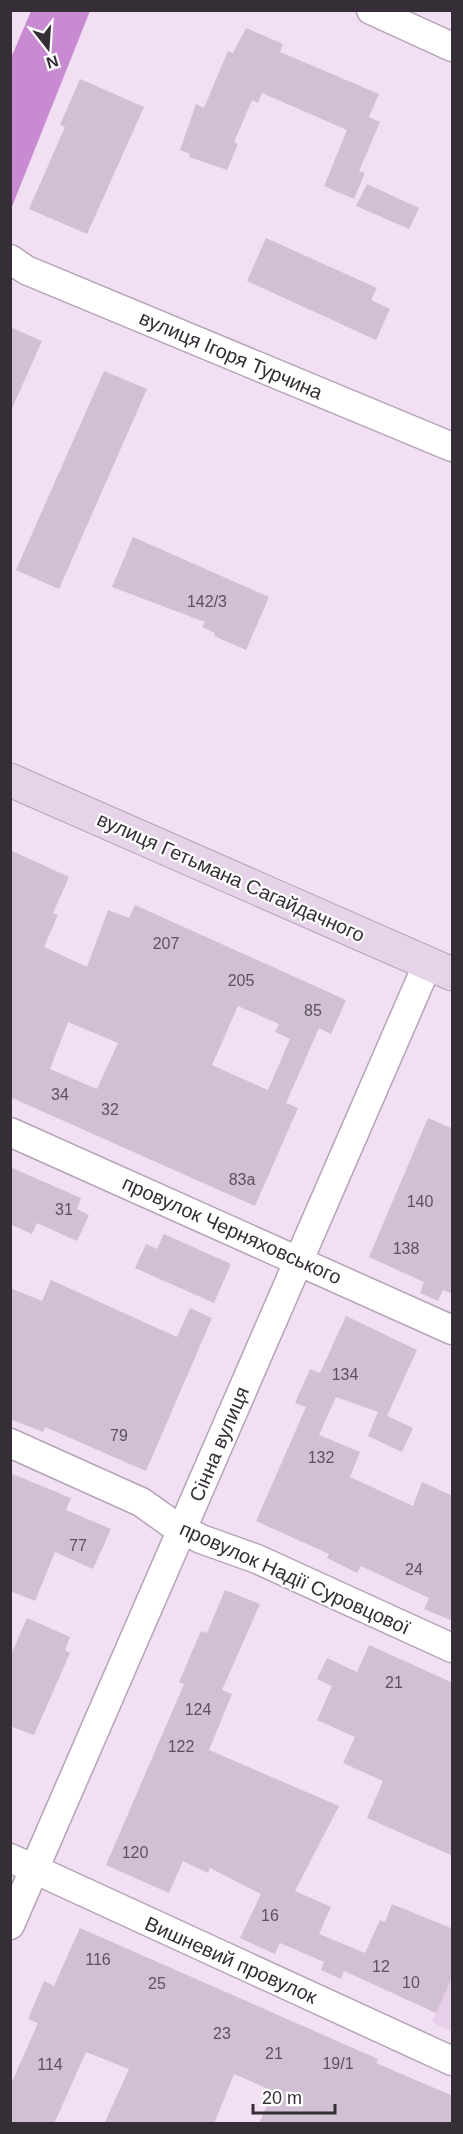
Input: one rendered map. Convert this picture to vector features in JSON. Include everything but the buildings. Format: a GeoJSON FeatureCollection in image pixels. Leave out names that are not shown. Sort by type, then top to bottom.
{"type":"FeatureCollection","features":[{"type":"Feature","properties":{"kind":"main road","name":"вулиця Гетьмана Сагайдачного"},"geometry":{"type":"LineString","coordinates":[[10,780],[440,969]]}},
{"type":"Feature","properties":{"kind":"street"},"geometry":{"type":"LineString","coordinates":[[370,10],[453,47]]}},
{"type":"Feature","properties":{"kind":"street","name":"вулиця Ігоря Турчина"},"geometry":{"type":"LineString","coordinates":[[10,259],[26,270],[453,447]]}},
{"type":"Feature","properties":{"kind":"street","name":"Сінна вулиця"},"geometry":{"type":"LineString","coordinates":[[10,1925],[23,1864],[182,1529],[299,1260],[440,969]]}},
{"type":"Feature","properties":{"kind":"street","name":"провулок Черняховського"},"geometry":{"type":"LineString","coordinates":[[10,1132],[453,1330]]}},
{"type":"Feature","properties":{"kind":"street","name":"провулок Надії Суровцової"},"geometry":{"type":"LineString","coordinates":[[10,1443],[141,1502],[182,1529],[257,1559],[453,1648]]}},
{"type":"Feature","properties":{"kind":"street","name":"Вишневий провулок"},"geometry":{"type":"LineString","coordinates":[[23,1864],[453,2061]]}},
{"type":"Feature","properties":{"kind":"shaded area"},"geometry":{"type":"Polygon","coordinates":[[[31,11],[90,11],[11,209],[11,58],[31,11]]]}},
{"type":"Feature","properties":{"kind":"shaded area"},"geometry":{"type":"Polygon","coordinates":[[[452,1962],[452,2032],[432,2022],[449,1985],[452,1962]]]}}]}
